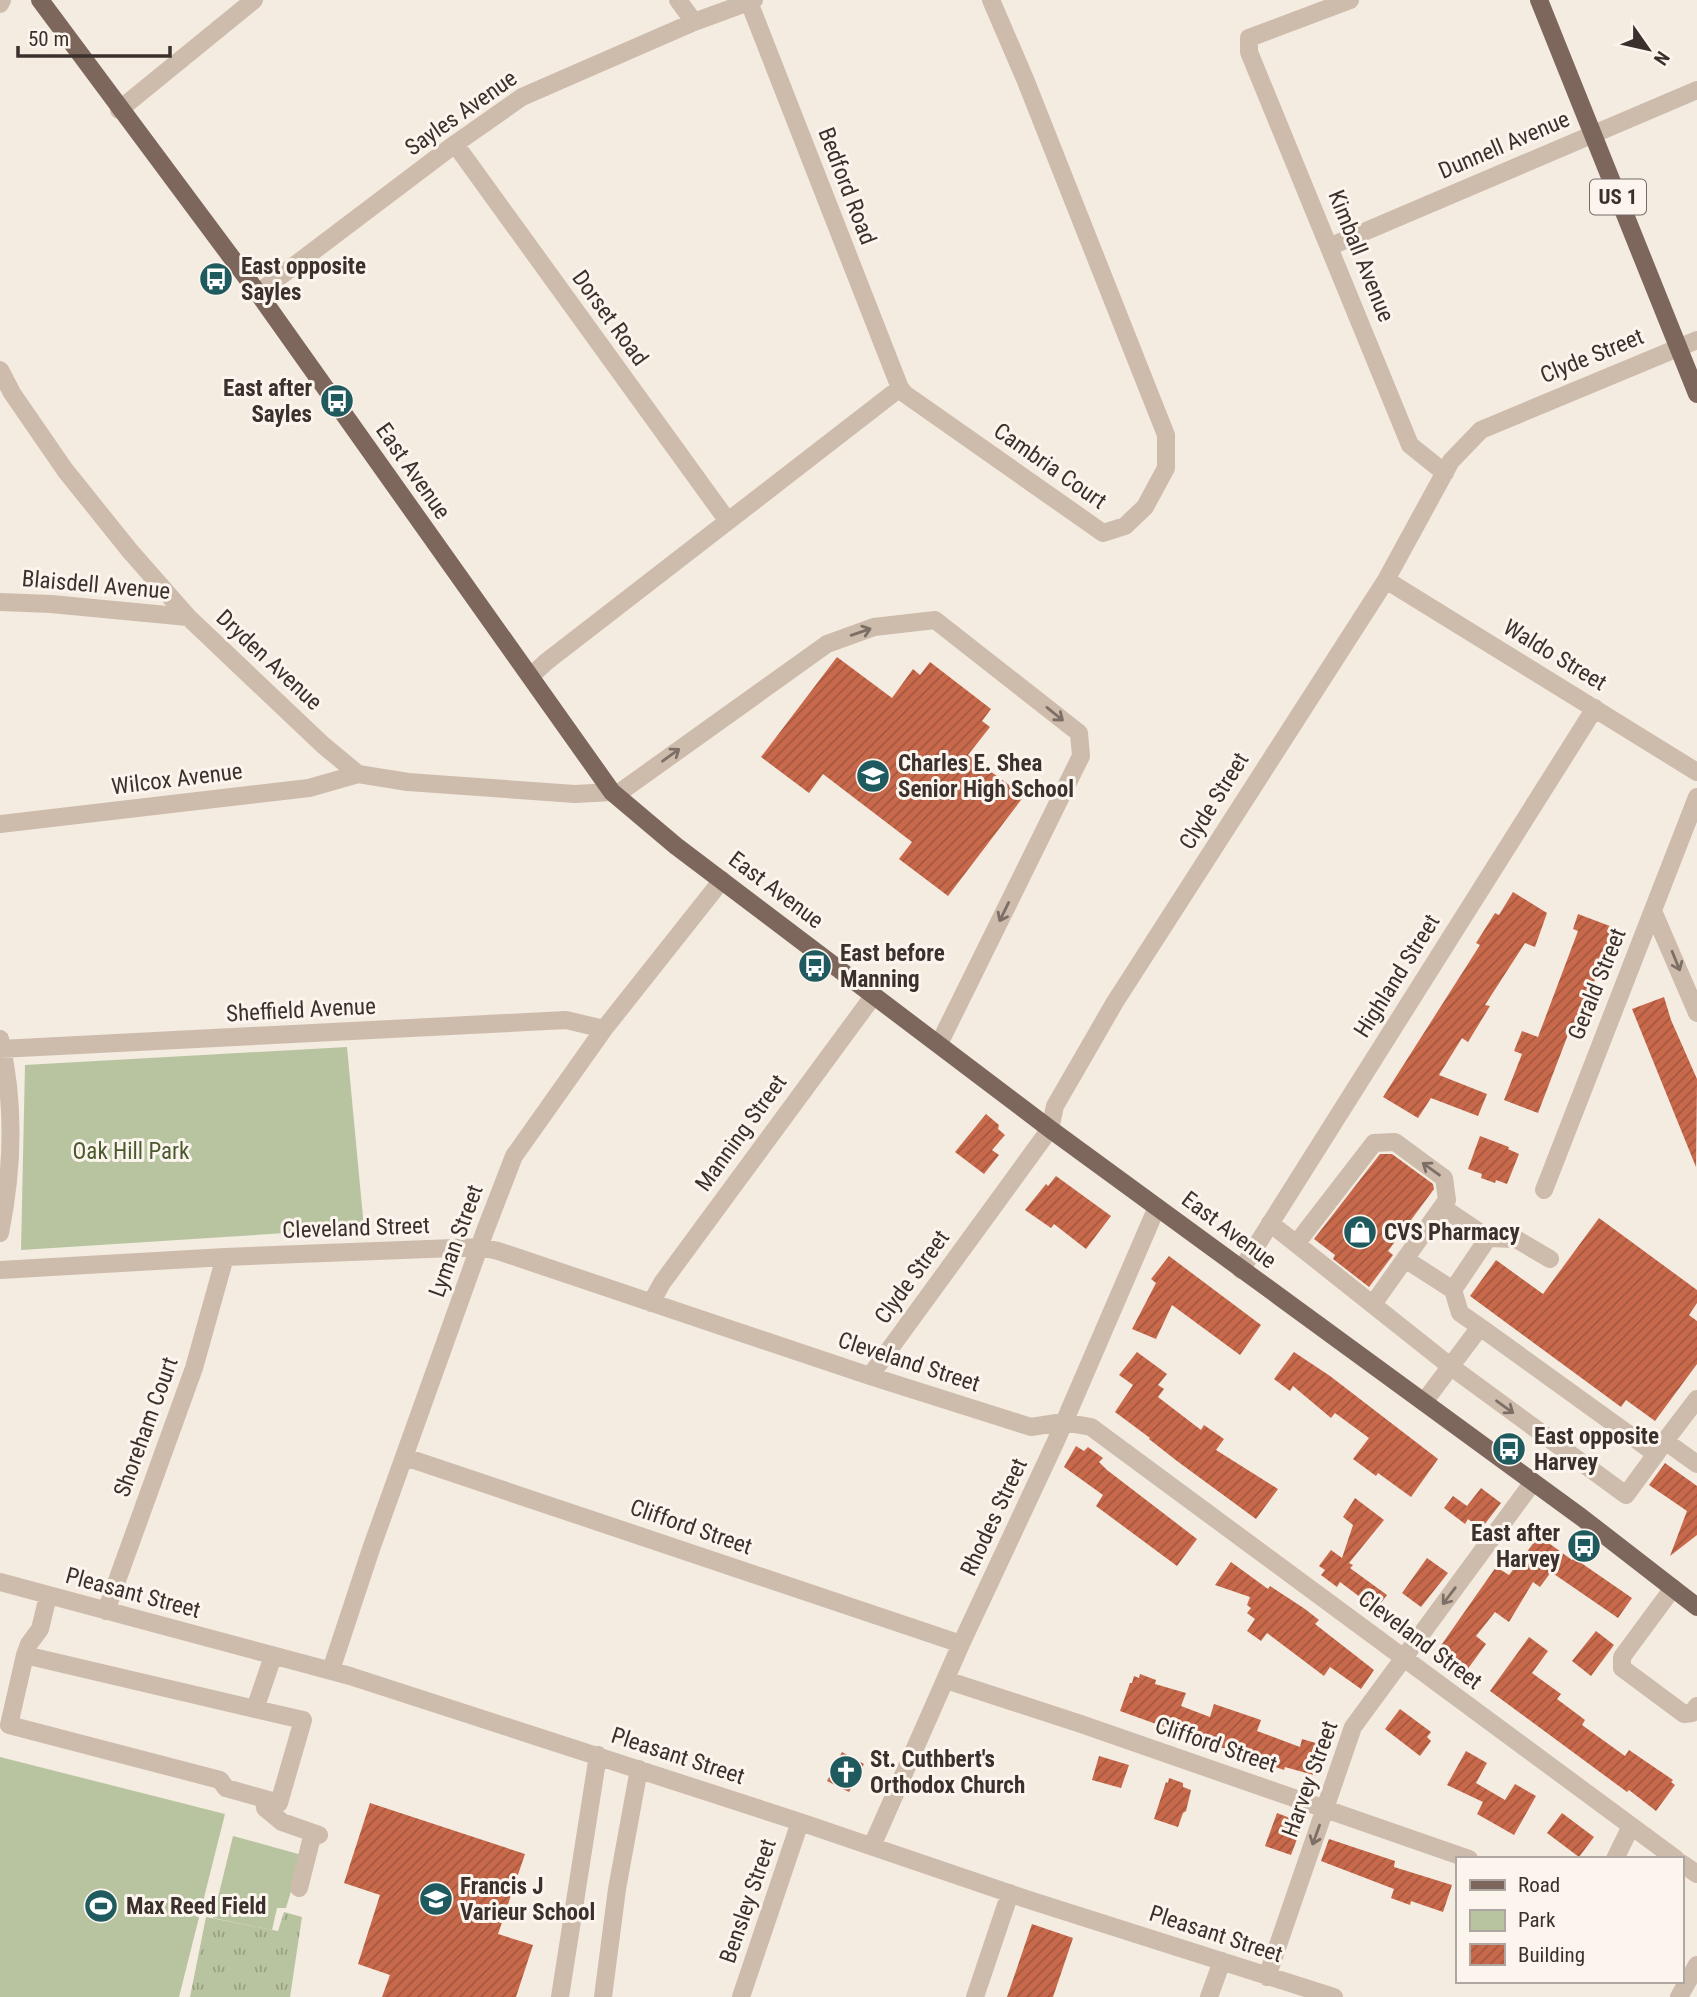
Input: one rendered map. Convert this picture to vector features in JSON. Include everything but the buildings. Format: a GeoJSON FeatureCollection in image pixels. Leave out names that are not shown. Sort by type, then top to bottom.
{"type":"FeatureCollection","features":[{"type":"Feature","properties":{"kind":"main road","name":"East Avenue"},"geometry":{"type":"LineString","coordinates":[[40,0],[119,110],[258,293],[614,793],[677,846],[1050,1129],[1534,1482],[1697,1607]]}},
{"type":"Feature","properties":{"kind":"main road","name":"US 1"},"geometry":{"type":"LineString","coordinates":[[1539,0],[1697,394]]}},
{"type":"Feature","properties":{"kind":"street"},"geometry":{"type":"LineString","coordinates":[[119,110],[254,0]]}},
{"type":"Feature","properties":{"kind":"street"},"geometry":{"type":"LineString","coordinates":[[678,0],[694,22]]}},
{"type":"Feature","properties":{"kind":"street","name":"Cambria Court"},"geometry":{"type":"LineString","coordinates":[[900,388],[1103,533],[1125,526],[1145,507],[1166,468],[1166,435],[1025,79],[990,0]]}},
{"type":"Feature","properties":{"kind":"street","name":"Kimball Avenue"},"geometry":{"type":"LineString","coordinates":[[1350,0],[1249,38],[1249,52],[1331,246],[1410,445],[1444,473]]}},
{"type":"Feature","properties":{"kind":"street","name":"Sayles Avenue"},"geometry":{"type":"LineString","coordinates":[[258,293],[455,144],[522,97],[694,22],[752,1]]}},
{"type":"Feature","properties":{"kind":"street","name":"Bedford Road"},"geometry":{"type":"LineString","coordinates":[[752,1],[900,388]]}},
{"type":"Feature","properties":{"kind":"street","name":"Dunnell Avenue"},"geometry":{"type":"LineString","coordinates":[[1331,246],[1697,90]]}},
{"type":"Feature","properties":{"kind":"street","name":"Dorset Road"},"geometry":{"type":"LineString","coordinates":[[455,144],[727,520]]}},
{"type":"Feature","properties":{"kind":"street","name":"Clyde Street"},"geometry":{"type":"LineString","coordinates":[[870,1376],[1050,1129],[1055,1106],[1115,1002],[1386,580],[1451,461],[1481,430],[1697,340]]}},
{"type":"Feature","properties":{"kind":"street","name":"Dryden Avenue"},"geometry":{"type":"LineString","coordinates":[[0,370],[12,393],[65,470],[188,618],[323,745],[358,774]]}},
{"type":"Feature","properties":{"kind":"street"},"geometry":{"type":"LineString","coordinates":[[531,676],[727,520],[900,388]]}},
{"type":"Feature","properties":{"kind":"street","name":"Waldo Street"},"geometry":{"type":"LineString","coordinates":[[1386,580],[1697,772]]}},
{"type":"Feature","properties":{"kind":"street","name":"Blaisdell Avenue"},"geometry":{"type":"LineString","coordinates":[[0,602],[51,604],[188,618]]}},
{"type":"Feature","properties":{"kind":"street"},"geometry":{"type":"LineString","coordinates":[[358,774],[408,782],[575,794],[614,793],[827,644],[874,627],[934,620],[1079,733],[1081,756],[939,1044]]}},
{"type":"Feature","properties":{"kind":"street","name":"Highland Street"},"geometry":{"type":"LineString","coordinates":[[1241,1269],[1595,708]]}},
{"type":"Feature","properties":{"kind":"street","name":"Wilcox Avenue"},"geometry":{"type":"LineString","coordinates":[[0,824],[309,788],[358,774]]}},
{"type":"Feature","properties":{"kind":"street","name":"Gerald Street"},"geometry":{"type":"LineString","coordinates":[[1544,1190],[1697,797]]}},
{"type":"Feature","properties":{"kind":"street","name":"Lyman Street"},"geometry":{"type":"LineString","coordinates":[[331,1671],[514,1156],[604,1029],[722,880]]}},
{"type":"Feature","properties":{"kind":"street"},"geometry":{"type":"LineString","coordinates":[[1653,911],[1697,1013]]}},
{"type":"Feature","properties":{"kind":"street","name":"Manning Street"},"geometry":{"type":"LineString","coordinates":[[652,1303],[662,1283],[874,995]]}},
{"type":"Feature","properties":{"kind":"street","name":"Sheffield Avenue"},"geometry":{"type":"LineString","coordinates":[[1,1045],[566,1020],[604,1029]]}},
{"type":"Feature","properties":{"kind":"street"},"geometry":{"type":"LineString","coordinates":[[0,1233],[11,1167],[10,1118],[1,1045]]}},
{"type":"Feature","properties":{"kind":"street"},"geometry":{"type":"LineString","coordinates":[[1296,1244],[1374,1143],[1395,1142],[1444,1178],[1447,1200],[1373,1304]]}},
{"type":"Feature","properties":{"kind":"street","name":"Rhodes Street"},"geometry":{"type":"LineString","coordinates":[[872,1846],[1157,1207]]}},
{"type":"Feature","properties":{"kind":"street"},"geometry":{"type":"LineString","coordinates":[[1442,1208],[1488,1238],[1516,1239],[1550,1259]]}},
{"type":"Feature","properties":{"kind":"street"},"geometry":{"type":"LineString","coordinates":[[1270,1223],[1450,1366],[1626,1495],[1697,1399]]}},
{"type":"Feature","properties":{"kind":"street"},"geometry":{"type":"LineString","coordinates":[[1452,1290],[1488,1238]]}},
{"type":"Feature","properties":{"kind":"street","name":"Cleveland Street"},"geometry":{"type":"LineString","coordinates":[[0,1270],[225,1257],[480,1247],[1031,1427],[1063,1422],[1082,1423],[1105,1436],[1673,1857]]}},
{"type":"Feature","properties":{"kind":"street","name":"Shoreham Court"},"geometry":{"type":"LineString","coordinates":[[106,1611],[194,1368],[225,1257]]}},
{"type":"Feature","properties":{"kind":"street"},"geometry":{"type":"LineString","coordinates":[[1405,1259],[1452,1290],[1460,1314],[1660,1448],[1697,1464]]}},
{"type":"Feature","properties":{"kind":"street"},"geometry":{"type":"LineString","coordinates":[[1424,1402],[1480,1327]]}},
{"type":"Feature","properties":{"kind":"street","name":"Clifford Street"},"geometry":{"type":"LineString","coordinates":[[405,1457],[961,1644]]}},
{"type":"Feature","properties":{"kind":"street","name":"Harvey Street"},"geometry":{"type":"LineString","coordinates":[[1267,1977],[1353,1727],[1534,1482]]}},
{"type":"Feature","properties":{"kind":"street","name":"Pleasant Street"},"geometry":{"type":"LineString","coordinates":[[0,1582],[331,1671],[598,1755],[1010,1893],[1334,1997]]}},
{"type":"Feature","properties":{"kind":"street"},"geometry":{"type":"LineString","coordinates":[[1673,1588],[1622,1657],[1622,1668],[1684,1714],[1692,1713],[1697,1706]]}},
{"type":"Feature","properties":{"kind":"street"},"geometry":{"type":"LineString","coordinates":[[25,1655],[303,1720],[279,1803],[226,1788],[220,1780],[4,1724],[25,1655],[29,1644],[40,1629],[48,1596]]}},
{"type":"Feature","properties":{"kind":"street"},"geometry":{"type":"LineString","coordinates":[[255,1709],[273,1656]]}},
{"type":"Feature","properties":{"kind":"street","name":"Clifford Street"},"geometry":{"type":"LineString","coordinates":[[946,1680],[1463,1857]]}},
{"type":"Feature","properties":{"kind":"street"},"geometry":{"type":"LineString","coordinates":[[560,1997],[598,1755]]}},
{"type":"Feature","properties":{"kind":"street"},"geometry":{"type":"LineString","coordinates":[[603,1997],[617,1889],[639,1769]]}},
{"type":"Feature","properties":{"kind":"street"},"geometry":{"type":"LineString","coordinates":[[264,1799],[265,1808],[271,1815],[282,1822],[316,1834],[299,1888]]}},
{"type":"Feature","properties":{"kind":"street","name":"Bensley Street"},"geometry":{"type":"LineString","coordinates":[[741,1997],[800,1822]]}},
{"type":"Feature","properties":{"kind":"street"},"geometry":{"type":"LineString","coordinates":[[1616,1857],[1631,1826]]}},
{"type":"Feature","properties":{"kind":"street"},"geometry":{"type":"LineString","coordinates":[[975,1997],[1010,1893]]}},
{"type":"Feature","properties":{"kind":"street"},"geometry":{"type":"LineString","coordinates":[[1209,1997],[1222,1961]]}},
{"type":"Feature","properties":{"kind":"street"},"geometry":{"type":"LineString","coordinates":[[1679,1997],[1696,1970]]}},
{"type":"Feature","properties":{"kind":"green space","name":"Oak Hill Park"},"geometry":{"type":"Polygon","coordinates":[[[347,1047],[364,1228],[21,1250],[25,1065],[347,1047]]]}},
{"type":"Feature","properties":{"kind":"green space","name":"Max Reed Field"},"geometry":{"type":"Polygon","coordinates":[[[0,1757],[225,1814],[179,1997],[0,1997],[0,1757]]]}},
{"type":"Feature","properties":{"kind":"green space"},"geometry":{"type":"Polygon","coordinates":[[[233,1836],[302,1855],[286,1908],[277,1908],[272,1930],[213,1918],[233,1836]]]}},
{"type":"Feature","properties":{"kind":"green space"},"geometry":{"type":"Polygon","coordinates":[[[284,1912],[302,1917],[290,1997],[190,1997],[206,1917],[278,1931],[284,1912]]]}},
{"type":"Feature","properties":{"kind":"place","name":"East opposite Sayles"},"geometry":{"type":"Point","coordinates":[216,279]}},
{"type":"Feature","properties":{"kind":"place","name":"East after Sayles"},"geometry":{"type":"Point","coordinates":[337,401]}},
{"type":"Feature","properties":{"kind":"place","name":"Charles E. Shea Senior High School"},"geometry":{"type":"Point","coordinates":[873,776]}},
{"type":"Feature","properties":{"kind":"place","name":"East before Manning"},"geometry":{"type":"Point","coordinates":[815,966]}},
{"type":"Feature","properties":{"kind":"place","name":"CVS Pharmacy"},"geometry":{"type":"Point","coordinates":[1360,1232]}},
{"type":"Feature","properties":{"kind":"place","name":"East opposite Harvey"},"geometry":{"type":"Point","coordinates":[1509,1449]}},
{"type":"Feature","properties":{"kind":"place","name":"East after Harvey"},"geometry":{"type":"Point","coordinates":[1584,1546]}},
{"type":"Feature","properties":{"kind":"place","name":"St. Cuthbert's Orthodox Church"},"geometry":{"type":"Point","coordinates":[846,1772]}},
{"type":"Feature","properties":{"kind":"place","name":"Francis J Varieur School"},"geometry":{"type":"Point","coordinates":[436,1899]}},
{"type":"Feature","properties":{"kind":"place","name":"Max Reed Field"},"geometry":{"type":"Point","coordinates":[101,1906]}}]}
